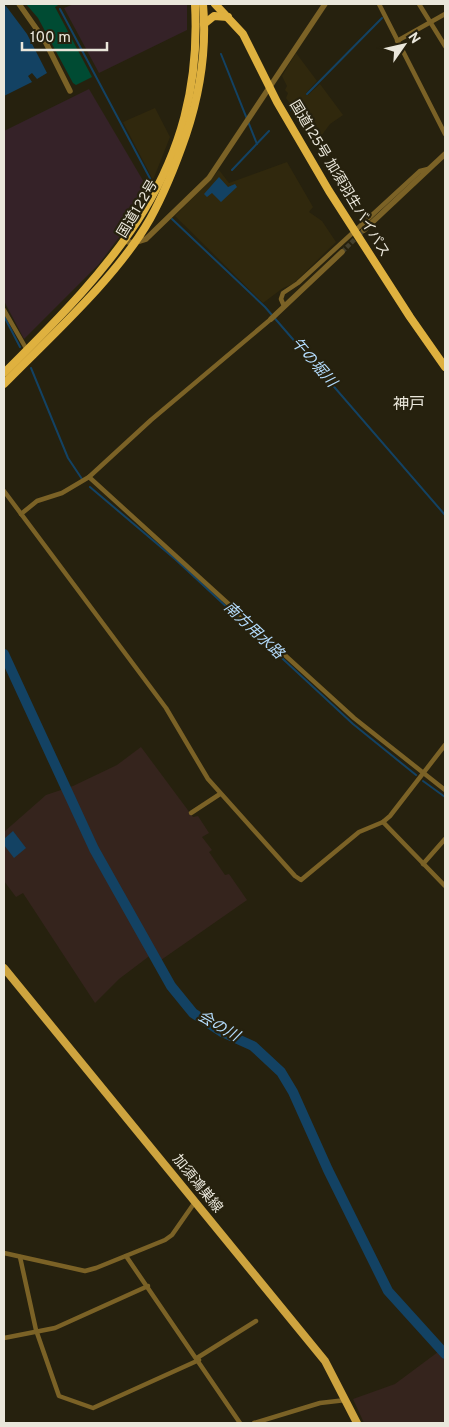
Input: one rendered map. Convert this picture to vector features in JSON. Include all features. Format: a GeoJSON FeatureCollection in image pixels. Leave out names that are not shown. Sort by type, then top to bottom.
{"type":"FeatureCollection","features":[{"type":"Feature","properties":{"kind":"highway","name":"国道122号"},"geometry":{"type":"LineString","coordinates":[[4,384],[112,270],[129,242],[166,169],[176,144],[185,111],[192,70],[195,4]]}},
{"type":"Feature","properties":{"kind":"highway","name":"国道122号"},"geometry":{"type":"LineString","coordinates":[[4,373],[149,220],[174,172],[192,116],[199,86],[204,24],[203,4]]}},
{"type":"Feature","properties":{"kind":"highway","name":"国道125号 加須羽生バイパス"},"geometry":{"type":"LineString","coordinates":[[214,4],[243,34],[317,172],[445,367]]}},
{"type":"Feature","properties":{"kind":"highway"},"geometry":{"type":"LineString","coordinates":[[204,24],[214,16],[228,17]]}},
{"type":"Feature","properties":{"kind":"main road","name":"加須鴻巣線"},"geometry":{"type":"LineString","coordinates":[[4,968],[325,1361],[347,1400],[357,1423]]}},
{"type":"Feature","properties":{"kind":"street"},"geometry":{"type":"LineString","coordinates":[[19,4],[45,41],[70,91]]}},
{"type":"Feature","properties":{"kind":"street"},"geometry":{"type":"LineString","coordinates":[[129,242],[146,239],[208,178],[325,4]]}},
{"type":"Feature","properties":{"kind":"street"},"geometry":{"type":"LineString","coordinates":[[379,4],[445,134]]}},
{"type":"Feature","properties":{"kind":"street"},"geometry":{"type":"LineString","coordinates":[[419,4],[445,46]]}},
{"type":"Feature","properties":{"kind":"street"},"geometry":{"type":"LineString","coordinates":[[397,40],[445,14]]}},
{"type":"Feature","properties":{"kind":"street"},"geometry":{"type":"LineString","coordinates":[[364,230],[445,154]]}},
{"type":"Feature","properties":{"kind":"street"},"geometry":{"type":"LineString","coordinates":[[284,306],[281,299],[283,293],[298,283],[420,170],[428,169]]}},
{"type":"Feature","properties":{"kind":"street"},"geometry":{"type":"LineString","coordinates":[[21,514],[37,501],[62,493],[89,477],[152,420],[271,319],[342,252]]}},
{"type":"Feature","properties":{"kind":"street"},"geometry":{"type":"LineString","coordinates":[[4,310],[27,350]]}},
{"type":"Feature","properties":{"kind":"street"},"geometry":{"type":"LineString","coordinates":[[89,477],[354,718],[423,775],[445,790]]}},
{"type":"Feature","properties":{"kind":"street"},"geometry":{"type":"LineString","coordinates":[[4,491],[166,708],[208,779],[295,876],[301,880],[359,832],[383,822],[396,810],[445,745]]}},
{"type":"Feature","properties":{"kind":"street"},"geometry":{"type":"LineString","coordinates":[[191,814],[220,794]]}},
{"type":"Feature","properties":{"kind":"street"},"geometry":{"type":"LineString","coordinates":[[383,822],[445,886]]}},
{"type":"Feature","properties":{"kind":"street"},"geometry":{"type":"LineString","coordinates":[[423,864],[445,839]]}},
{"type":"Feature","properties":{"kind":"street"},"geometry":{"type":"LineString","coordinates":[[4,1253],[85,1270],[126,1256],[172,1235],[195,1202]]}},
{"type":"Feature","properties":{"kind":"street"},"geometry":{"type":"LineString","coordinates":[[126,1256],[240,1423]]}},
{"type":"Feature","properties":{"kind":"street"},"geometry":{"type":"LineString","coordinates":[[20,1257],[37,1332],[59,1396],[93,1408],[198,1359],[256,1321]]}},
{"type":"Feature","properties":{"kind":"street"},"geometry":{"type":"LineString","coordinates":[[4,1337],[55,1328],[148,1286]]}},
{"type":"Feature","properties":{"kind":"street"},"geometry":{"type":"LineString","coordinates":[[254,1423],[320,1403],[347,1400]]}},
{"type":"Feature","properties":{"kind":"shaded area"},"geometry":{"type":"Polygon","coordinates":[[[74,4],[187,4],[187,30],[99,73],[64,8],[74,4]]]}},
{"type":"Feature","properties":{"kind":"shaded area"},"geometry":{"type":"Polygon","coordinates":[[[296,53],[317,81],[306,93],[308,95],[320,84],[343,115],[330,124],[313,147],[293,114],[295,110],[286,98],[288,93],[285,90],[287,86],[282,76],[296,53]]]}},
{"type":"Feature","properties":{"kind":"shaded area"},"geometry":{"type":"Polygon","coordinates":[[[89,89],[148,189],[135,216],[99,264],[24,339],[4,301],[4,131],[89,89]]]}},
{"type":"Feature","properties":{"kind":"shaded area"},"geometry":{"type":"Polygon","coordinates":[[[155,108],[170,137],[153,180],[123,122],[155,108]]]}},
{"type":"Feature","properties":{"kind":"shaded area"},"geometry":{"type":"Polygon","coordinates":[[[287,162],[313,207],[309,212],[322,221],[336,242],[293,284],[283,288],[263,303],[175,216],[219,170],[229,183],[287,162]]]}},
{"type":"Feature","properties":{"kind":"shaded area"},"geometry":{"type":"Polygon","coordinates":[[[141,747],[193,817],[198,816],[209,833],[202,837],[212,850],[209,852],[225,875],[229,874],[247,900],[161,960],[156,951],[119,979],[95,1003],[23,893],[16,897],[4,881],[4,832],[46,795],[73,786],[117,765],[141,747]]]}},
{"type":"Feature","properties":{"kind":"shaded area"},"geometry":{"type":"Polygon","coordinates":[[[438,1352],[445,1361],[445,1423],[364,1423],[353,1399],[395,1384],[438,1352]]]}},
{"type":"Feature","properties":{"kind":"green space"},"geometry":{"type":"Polygon","coordinates":[[[26,4],[60,4],[55,7],[92,77],[76,85],[73,83],[38,18],[26,4]]]}},
{"type":"Feature","properties":{"kind":"water"},"geometry":{"type":"Polygon","coordinates":[[[6,6],[27,34],[47,73],[37,79],[32,73],[28,76],[32,82],[4,96],[4,7],[6,6]]]}},
{"type":"Feature","properties":{"kind":"water"},"geometry":{"type":"Polygon","coordinates":[[[219,177],[228,187],[235,184],[237,187],[221,202],[212,193],[207,197],[204,194],[219,177]]]}},
{"type":"Feature","properties":{"kind":"water"},"geometry":{"type":"Polygon","coordinates":[[[13,831],[26,848],[14,858],[4,845],[4,839],[13,831]]]}},
{"type":"Feature","properties":{"kind":"waterway","name":"午の堀川"},"geometry":{"type":"LineString","coordinates":[[60,9],[153,184]]}},
{"type":"Feature","properties":{"kind":"waterway"},"geometry":{"type":"LineString","coordinates":[[307,94],[382,18]]}},
{"type":"Feature","properties":{"kind":"waterway"},"geometry":{"type":"LineString","coordinates":[[221,54],[257,144]]}},
{"type":"Feature","properties":{"kind":"waterway"},"geometry":{"type":"LineString","coordinates":[[232,170],[269,131]]}},
{"type":"Feature","properties":{"kind":"waterway","name":"午の堀川"},"geometry":{"type":"LineString","coordinates":[[172,219],[265,307],[445,515]]}},
{"type":"Feature","properties":{"kind":"waterway","name":"南方用水路"},"geometry":{"type":"LineString","coordinates":[[4,316],[20,347]]}},
{"type":"Feature","properties":{"kind":"waterway","name":"南方用水路"},"geometry":{"type":"LineString","coordinates":[[31,368],[68,458],[82,479]]}},
{"type":"Feature","properties":{"kind":"waterway","name":"南方用水路"},"geometry":{"type":"LineString","coordinates":[[90,487],[175,559],[353,724],[416,775]]}},
{"type":"Feature","properties":{"kind":"waterway","name":"会の川"},"geometry":{"type":"LineString","coordinates":[[4,654],[94,849],[171,986],[193,1013],[222,1032],[253,1046],[281,1072],[293,1092],[328,1170],[388,1291],[445,1354]]}},
{"type":"Feature","properties":{"kind":"waterway","name":"南方用水路"},"geometry":{"type":"LineString","coordinates":[[423,781],[445,797]]}},
{"type":"Feature","properties":{"kind":"tunnel"},"geometry":{"type":"LineString","coordinates":[[342,252],[364,230]]}},
{"type":"Feature","properties":{"kind":"district","name":"神戸"},"geometry":{"type":"Point","coordinates":[409,405]}}]}
